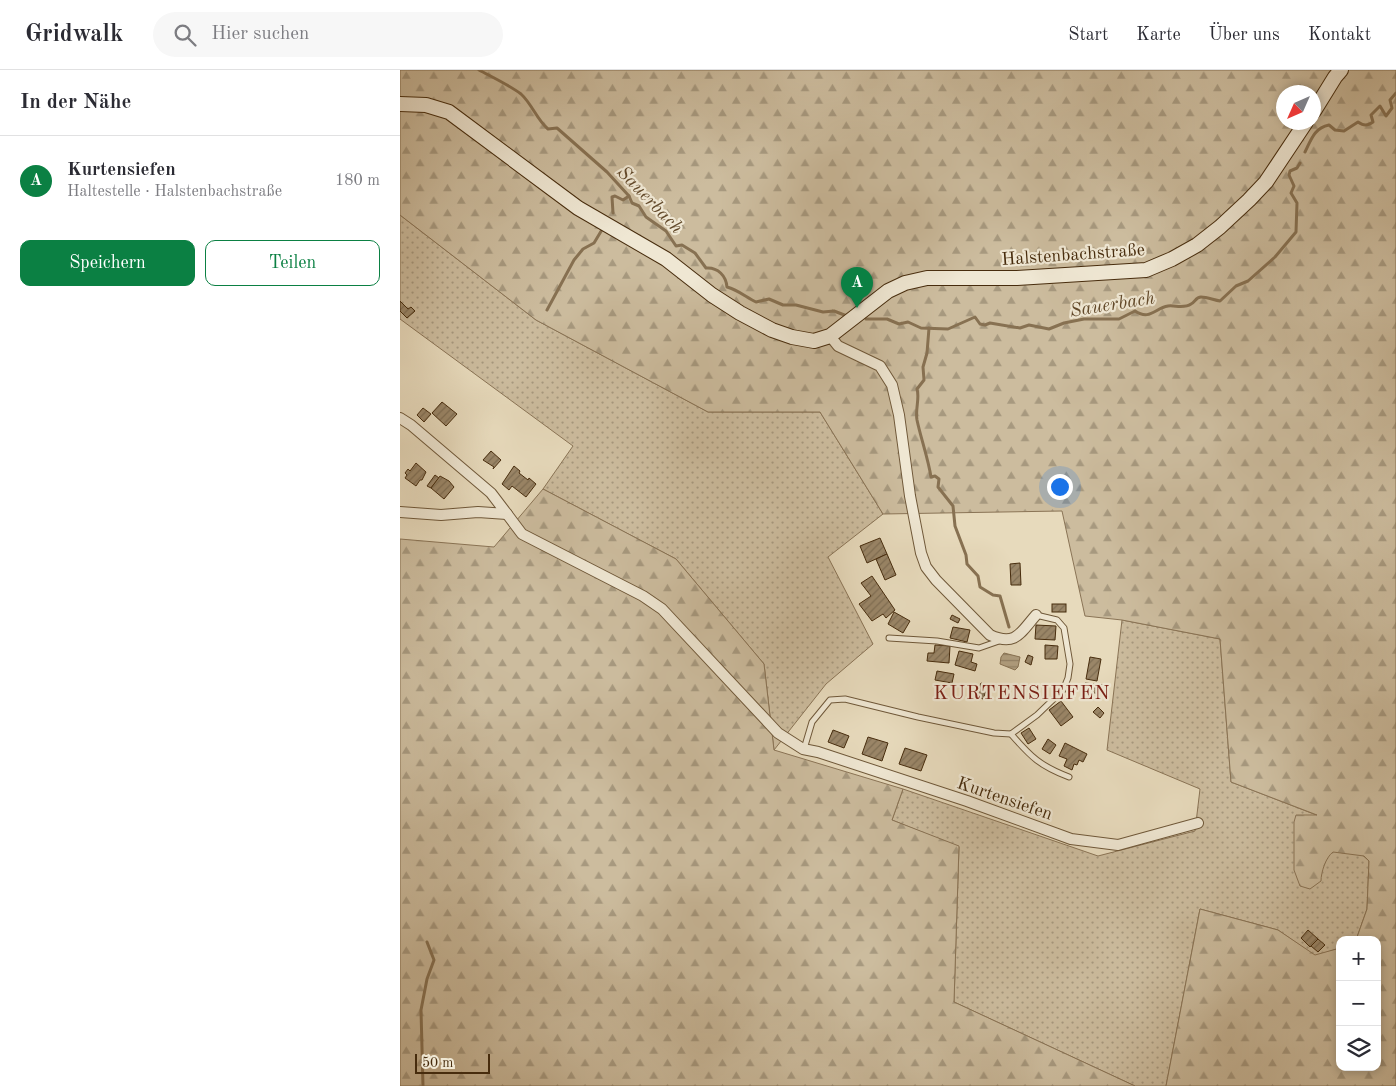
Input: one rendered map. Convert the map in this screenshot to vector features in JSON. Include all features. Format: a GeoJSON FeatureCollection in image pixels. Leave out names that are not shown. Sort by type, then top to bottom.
{"type":"FeatureCollection","features":[{"type":"Feature","properties":{"kind":"street"},"geometry":{"type":"LineString","coordinates":[[1321,100],[1341,70]]}},
{"type":"Feature","properties":{"kind":"street"},"geometry":{"type":"LineString","coordinates":[[400,104],[426,105],[449,112],[578,208],[666,259],[712,295],[740,313],[772,330],[792,337],[814,340],[830,336],[838,346],[880,366],[892,385],[899,415],[910,496],[921,553],[926,567],[936,580],[990,635],[1001,640],[1015,638],[1025,631],[1036,615]]}},
{"type":"Feature","properties":{"kind":"street","name":"Halstenbachstraße"},"geometry":{"type":"LineString","coordinates":[[830,336],[888,291],[905,282],[927,278],[1017,278],[1146,270],[1172,260],[1213,233],[1249,200],[1266,182],[1301,130]]}},
{"type":"Feature","properties":{"kind":"street","name":"Kurtensiefen"},"geometry":{"type":"LineString","coordinates":[[400,418],[411,425],[491,493],[522,534],[643,596],[662,609],[778,733],[804,749],[957,798],[1071,839],[1118,845],[1198,823]]}},
{"type":"Feature","properties":{"kind":"street"},"geometry":{"type":"LineString","coordinates":[[400,512],[440,515],[478,512],[507,514]]}},
{"type":"Feature","properties":{"kind":"lane"},"geometry":{"type":"LineString","coordinates":[[804,749],[812,722],[830,700],[845,698],[918,717],[994,733],[1011,734],[1037,715],[1063,690],[1068,678],[1070,664],[1064,628],[1057,620],[1036,615]]}},
{"type":"Feature","properties":{"kind":"lane"},"geometry":{"type":"LineString","coordinates":[[889,638],[979,648],[1001,640]]}},
{"type":"Feature","properties":{"kind":"lane"},"geometry":{"type":"LineString","coordinates":[[1011,734],[1033,759],[1069,777]]}},
{"type":"Feature","properties":{"kind":"green space"},"geometry":{"type":"Polygon","coordinates":[[[400,70],[1396,70],[1396,1086],[1166,1086],[1200,909],[1278,930],[1315,955],[1336,949],[1336,1071],[1381,1071],[1381,936],[1357,936],[1367,909],[1369,861],[1364,856],[1333,852],[1324,865],[1321,881],[1310,889],[1300,886],[1294,870],[1294,822],[1296,815],[1317,815],[1231,782],[1220,639],[1122,620],[1085,616],[1062,511],[883,514],[820,412],[708,412],[536,320],[400,215],[400,70]]]}},
{"type":"Feature","properties":{"kind":"green space"},"geometry":{"type":"Polygon","coordinates":[[[400,215],[536,320],[708,412],[820,412],[883,514],[828,557],[873,644],[826,684],[774,750],[764,664],[676,559],[543,489],[573,446],[400,319],[400,215]]]}},
{"type":"Feature","properties":{"kind":"green space"},"geometry":{"type":"Polygon","coordinates":[[[543,489],[676,559],[764,664],[774,750],[903,789],[892,820],[959,846],[954,1002],[1135,1086],[400,1086],[400,539],[494,547],[543,489]]]}},
{"type":"Feature","properties":{"kind":"green space"},"geometry":{"type":"Polygon","coordinates":[[[1122,620],[1220,639],[1231,782],[1319,816],[1369,861],[1367,909],[1357,936],[1336,936],[1336,949],[1315,956],[1278,930],[1200,909],[1166,1086],[1135,1086],[954,1002],[959,847],[892,820],[903,789],[1098,856],[1195,831],[1200,789],[1107,750],[1122,620]]]}},
{"type":"Feature","properties":{"kind":"shaded area"},"geometry":{"type":"Polygon","coordinates":[[[1004,653],[1020,657],[1018,667],[1015,670],[1000,664],[1004,653]]]}},
{"type":"Feature","properties":{"kind":"building"},"geometry":{"type":"Polygon","coordinates":[[[400,301],[408,309],[411,307],[415,311],[407,318],[400,311],[400,301]]]}},
{"type":"Feature","properties":{"kind":"building"},"geometry":{"type":"Polygon","coordinates":[[[442,402],[457,414],[446,426],[432,413],[442,402]]]}},
{"type":"Feature","properties":{"kind":"building"},"geometry":{"type":"Polygon","coordinates":[[[423,408],[431,414],[424,422],[417,415],[423,408]]]}},
{"type":"Feature","properties":{"kind":"building"},"geometry":{"type":"Polygon","coordinates":[[[491,451],[501,460],[493,469],[494,467],[483,460],[491,451]]]}},
{"type":"Feature","properties":{"kind":"building"},"geometry":{"type":"Polygon","coordinates":[[[416,463],[426,472],[416,486],[405,478],[407,475],[405,473],[408,469],[410,471],[416,463]]]}},
{"type":"Feature","properties":{"kind":"building"},"geometry":{"type":"Polygon","coordinates":[[[514,466],[520,471],[519,473],[536,484],[526,497],[512,486],[509,490],[502,484],[514,466]]]}},
{"type":"Feature","properties":{"kind":"building"},"geometry":{"type":"Polygon","coordinates":[[[435,475],[439,478],[431,488],[427,486],[435,475]]]}},
{"type":"Feature","properties":{"kind":"building"},"geometry":{"type":"Polygon","coordinates":[[[440,476],[449,481],[454,487],[444,499],[431,488],[440,476]]]}},
{"type":"Feature","properties":{"kind":"building"},"geometry":{"type":"Polygon","coordinates":[[[880,538],[887,554],[867,563],[860,546],[880,538]]]}},
{"type":"Feature","properties":{"kind":"building"},"geometry":{"type":"Polygon","coordinates":[[[887,554],[896,575],[885,580],[876,559],[887,554]]]}},
{"type":"Feature","properties":{"kind":"building"},"geometry":{"type":"Polygon","coordinates":[[[1020,563],[1021,585],[1011,585],[1010,564],[1020,563]]]}},
{"type":"Feature","properties":{"kind":"building"},"geometry":{"type":"Polygon","coordinates":[[[872,576],[895,610],[886,618],[883,614],[872,621],[859,604],[871,596],[861,583],[872,576]]]}},
{"type":"Feature","properties":{"kind":"building"},"geometry":{"type":"Polygon","coordinates":[[[1052,604],[1066,604],[1066,612],[1052,612],[1052,604]]]}},
{"type":"Feature","properties":{"kind":"building"},"geometry":{"type":"Polygon","coordinates":[[[894,612],[910,621],[903,633],[888,624],[894,612]]]}},
{"type":"Feature","properties":{"kind":"building"},"geometry":{"type":"Polygon","coordinates":[[[952,615],[960,619],[958,623],[950,619],[952,615]]]}},
{"type":"Feature","properties":{"kind":"building"},"geometry":{"type":"Polygon","coordinates":[[[1036,625],[1056,626],[1055,640],[1035,639],[1036,625]]]}},
{"type":"Feature","properties":{"kind":"building"},"geometry":{"type":"Polygon","coordinates":[[[953,627],[970,630],[967,642],[950,638],[953,627]]]}},
{"type":"Feature","properties":{"kind":"building"},"geometry":{"type":"Polygon","coordinates":[[[935,645],[950,646],[949,663],[927,661],[928,653],[934,653],[935,645]]]}},
{"type":"Feature","properties":{"kind":"building"},"geometry":{"type":"Polygon","coordinates":[[[1045,645],[1058,646],[1057,659],[1045,659],[1045,645]]]}},
{"type":"Feature","properties":{"kind":"building"},"geometry":{"type":"Polygon","coordinates":[[[959,651],[973,654],[971,662],[977,664],[975,671],[955,665],[959,651]]]}},
{"type":"Feature","properties":{"kind":"building"},"geometry":{"type":"Polygon","coordinates":[[[1028,655],[1033,657],[1031,665],[1025,662],[1028,655]]]}},
{"type":"Feature","properties":{"kind":"building"},"geometry":{"type":"Polygon","coordinates":[[[1090,657],[1101,659],[1097,681],[1086,679],[1090,657]]]}},
{"type":"Feature","properties":{"kind":"building"},"geometry":{"type":"Polygon","coordinates":[[[937,671],[954,674],[952,683],[935,680],[937,671]]]}},
{"type":"Feature","properties":{"kind":"building"},"geometry":{"type":"Polygon","coordinates":[[[981,683],[988,686],[983,699],[976,696],[981,683]]]}},
{"type":"Feature","properties":{"kind":"building"},"geometry":{"type":"Polygon","coordinates":[[[1085,683],[1105,685],[1104,694],[1084,692],[1085,683]]]}},
{"type":"Feature","properties":{"kind":"building"},"geometry":{"type":"Polygon","coordinates":[[[1061,701],[1073,717],[1061,726],[1049,710],[1061,701]]]}},
{"type":"Feature","properties":{"kind":"building"},"geometry":{"type":"Polygon","coordinates":[[[1098,707],[1104,713],[1100,718],[1093,712],[1098,707]]]}},
{"type":"Feature","properties":{"kind":"building"},"geometry":{"type":"Polygon","coordinates":[[[1029,728],[1036,739],[1028,744],[1021,733],[1029,728]]]}},
{"type":"Feature","properties":{"kind":"building"},"geometry":{"type":"Polygon","coordinates":[[[833,730],[849,736],[844,748],[828,742],[833,730]]]}},
{"type":"Feature","properties":{"kind":"building"},"geometry":{"type":"Polygon","coordinates":[[[868,737],[888,743],[882,761],[862,754],[868,737]]]}},
{"type":"Feature","properties":{"kind":"building"},"geometry":{"type":"Polygon","coordinates":[[[1048,739],[1056,745],[1050,754],[1042,749],[1048,739]]]}},
{"type":"Feature","properties":{"kind":"building"},"geometry":{"type":"Polygon","coordinates":[[[1065,743],[1087,754],[1083,762],[1079,760],[1077,765],[1074,764],[1072,770],[1064,766],[1067,759],[1059,756],[1065,743]]]}},
{"type":"Feature","properties":{"kind":"building"},"geometry":{"type":"Polygon","coordinates":[[[905,748],[927,755],[921,771],[899,764],[905,748]]]}},
{"type":"Feature","properties":{"kind":"building"},"geometry":{"type":"Polygon","coordinates":[[[1308,930],[1318,939],[1310,947],[1301,938],[1308,930]]]}},
{"type":"Feature","properties":{"kind":"building"},"geometry":{"type":"Polygon","coordinates":[[[1318,939],[1325,945],[1318,952],[1311,946],[1318,939]]]}},
{"type":"Feature","properties":{"kind":"waterway","name":"Sauerbach"},"geometry":{"type":"LineString","coordinates":[[479,70],[521,94],[548,129],[557,128],[607,172],[629,196],[632,203],[639,206],[646,217],[666,231],[676,246],[682,245],[695,253],[706,268],[714,269],[721,273],[727,287],[756,302],[769,299],[783,305],[796,305],[823,312],[834,311],[847,316]]}},
{"type":"Feature","properties":{"kind":"waterway","name":"Sauerbach"},"geometry":{"type":"LineString","coordinates":[[1305,152],[1316,132],[1324,127],[1329,125],[1335,130],[1344,131],[1358,122],[1364,125],[1369,124],[1373,122],[1371,115],[1380,106],[1386,116],[1392,108],[1390,100],[1396,93]]}},
{"type":"Feature","properties":{"kind":"waterway","name":"Sauerbach"},"geometry":{"type":"LineString","coordinates":[[866,319],[887,319],[899,324],[908,322],[921,328],[948,329],[975,317],[980,324],[985,325],[990,323],[1020,328],[1029,325],[1049,329],[1064,323],[1084,319],[1119,319],[1135,311],[1145,315],[1163,307],[1182,307],[1192,303],[1199,297],[1220,301],[1236,286],[1248,281],[1275,257],[1296,232],[1297,203],[1291,193],[1294,186],[1289,175],[1290,171],[1297,168],[1300,163]]}},
{"type":"Feature","properties":{"kind":"waterway"},"geometry":{"type":"LineString","coordinates":[[613,213],[612,197],[615,196],[623,200],[629,196]]}},
{"type":"Feature","properties":{"kind":"waterway"},"geometry":{"type":"LineString","coordinates":[[547,310],[574,260],[583,249],[594,243],[603,228]]}},
{"type":"Feature","properties":{"kind":"waterway"},"geometry":{"type":"LineString","coordinates":[[929,328],[927,353],[923,367],[924,380],[917,389],[917,416],[931,477],[935,476],[939,479],[938,487],[953,506],[955,526],[966,555],[967,564],[978,576],[980,587],[993,595],[1000,596],[1009,627]]}},
{"type":"Feature","properties":{"kind":"waterway"},"geometry":{"type":"LineString","coordinates":[[423,1086],[421,1010],[427,979],[434,960],[427,942]]}},
{"type":"Feature","properties":{"kind":"place","name":"Kurtensiefen"},"geometry":{"type":"Point","coordinates":[857,308]}},
{"type":"Feature","properties":{"kind":"district","name":"KURTENSIEFEN"},"geometry":{"type":"Point","coordinates":[1022,692]}}]}
